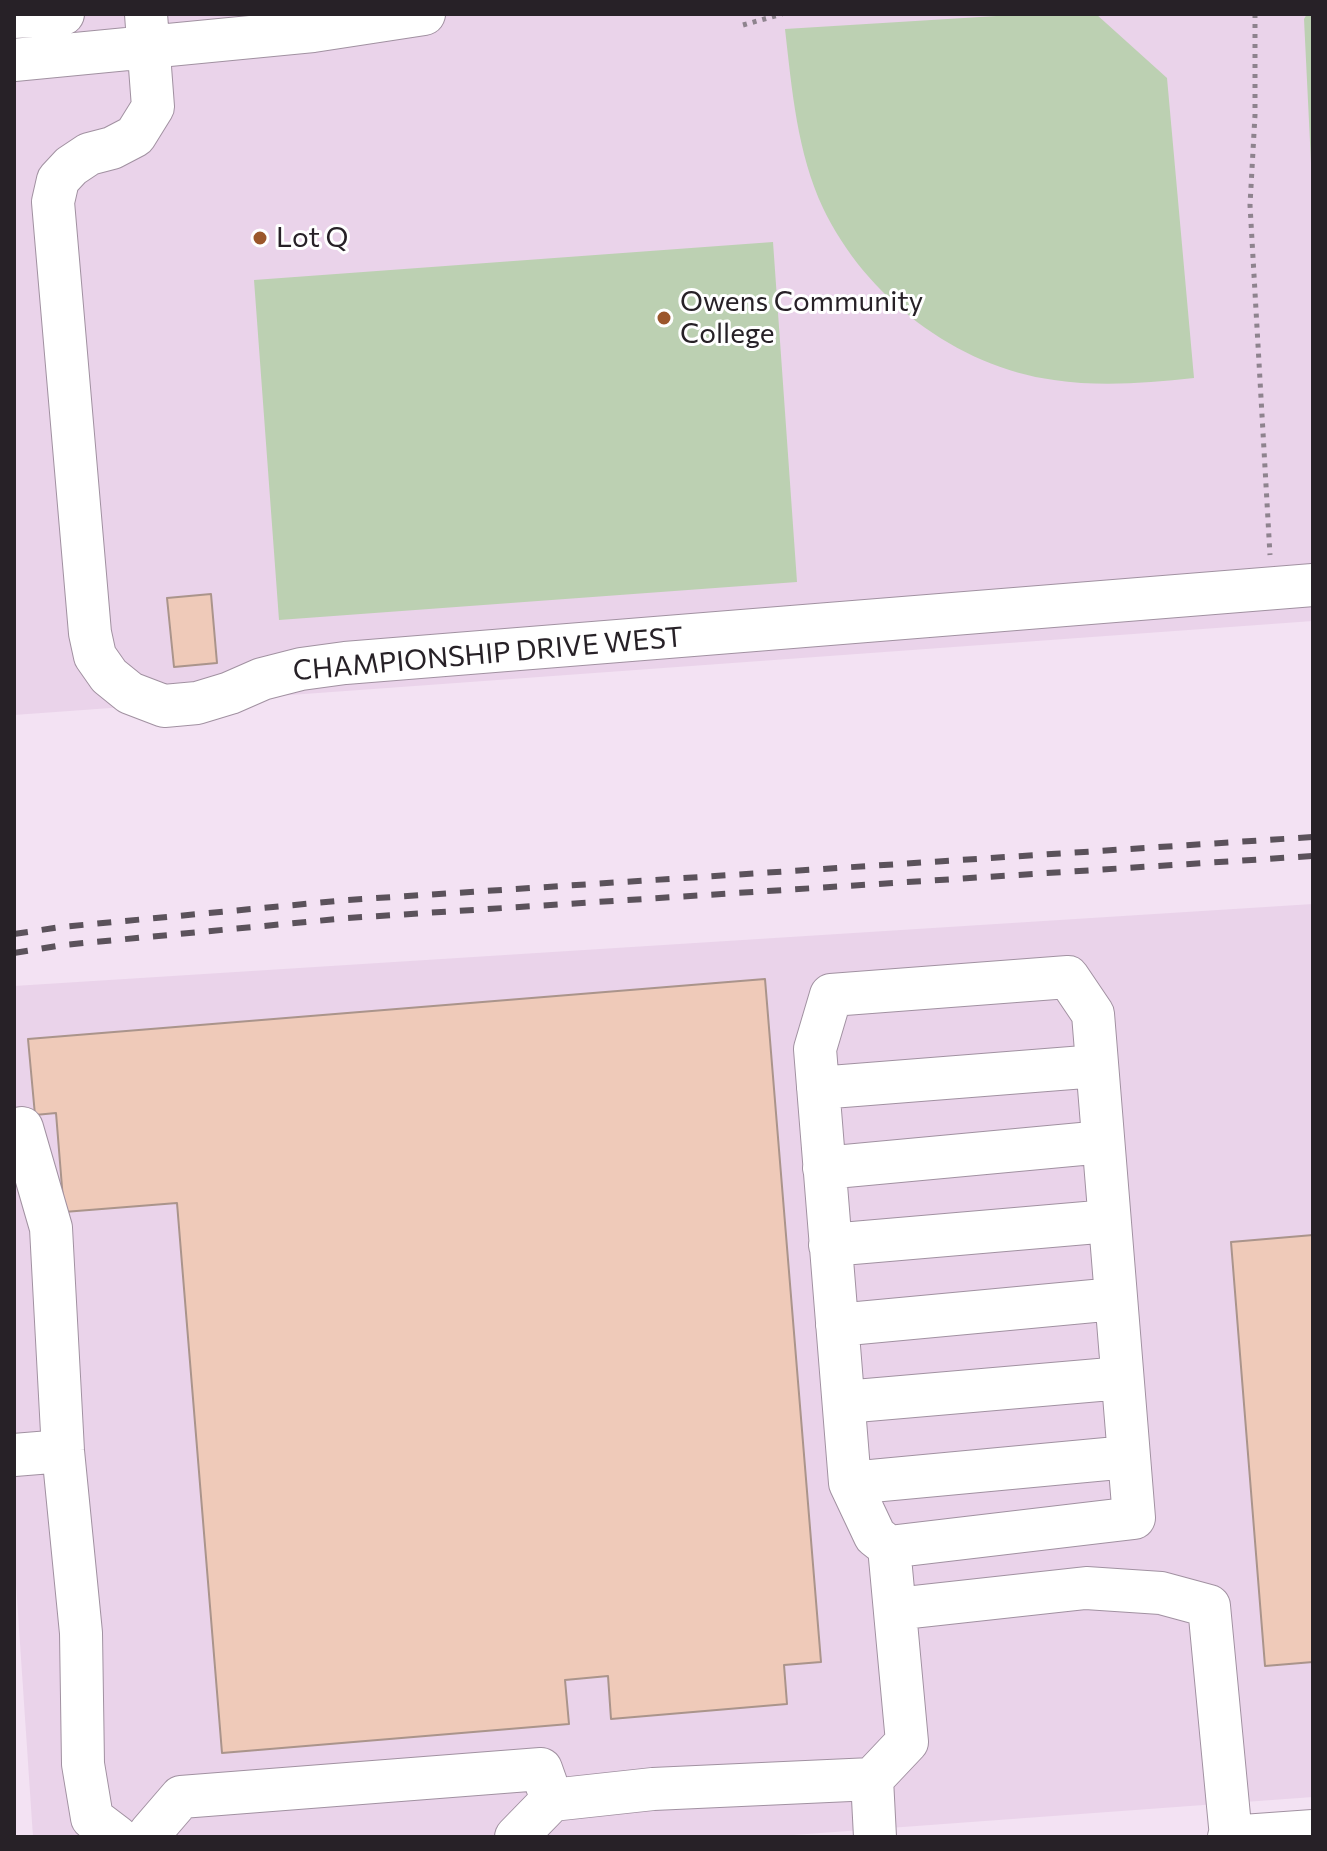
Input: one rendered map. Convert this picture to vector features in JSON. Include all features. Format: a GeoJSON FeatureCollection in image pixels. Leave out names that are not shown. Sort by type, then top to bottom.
{"type":"FeatureCollection","features":[{"type":"Feature","properties":{"kind":"street"},"geometry":{"type":"LineString","coordinates":[[14,17],[63,14]]}},
{"type":"Feature","properties":{"kind":"street"},"geometry":{"type":"LineString","coordinates":[[14,60],[147,30],[313,31],[424,14]]}},
{"type":"Feature","properties":{"kind":"street","name":"CHAMPIONSHIP DRIVE WEST"},"geometry":{"type":"LineString","coordinates":[[147,30],[153,107],[135,136],[112,148],[89,154],[71,166],[58,180],[53,202],[90,633],[95,656],[109,676],[130,693],[164,706],[197,703],[262,679],[301,669],[345,663],[1313,585]]}},
{"type":"Feature","properties":{"kind":"street"},"geometry":{"type":"LineString","coordinates":[[1068,977],[1093,1014],[1097,1066],[1134,1518],[889,1547],[875,1536],[850,1483],[815,1049],[831,995],[1068,977]]}},
{"type":"Feature","properties":{"kind":"street"},"geometry":{"type":"LineString","coordinates":[[818,1088],[1097,1066]]}},
{"type":"Feature","properties":{"kind":"street"},"geometry":{"type":"LineString","coordinates":[[22,1128],[51,1228],[63,1451],[81,1633],[83,1764],[92,1818],[117,1837]]}},
{"type":"Feature","properties":{"kind":"street"},"geometry":{"type":"LineString","coordinates":[[824,1168],[1103,1142]]}},
{"type":"Feature","properties":{"kind":"street"},"geometry":{"type":"LineString","coordinates":[[830,1245],[1109,1221]]}},
{"type":"Feature","properties":{"kind":"street"},"geometry":{"type":"LineString","coordinates":[[837,1325],[1115,1299]]}},
{"type":"Feature","properties":{"kind":"street"},"geometry":{"type":"LineString","coordinates":[[844,1402],[1122,1378]]}},
{"type":"Feature","properties":{"kind":"street"},"geometry":{"type":"LineString","coordinates":[[14,1455],[63,1451]]}},
{"type":"Feature","properties":{"kind":"street"},"geometry":{"type":"LineString","coordinates":[[850,1483],[1128,1457]]}},
{"type":"Feature","properties":{"kind":"street"},"geometry":{"type":"LineString","coordinates":[[516,1837],[552,1800],[653,1789],[872,1779],[907,1742],[889,1547]]}},
{"type":"Feature","properties":{"kind":"street"},"geometry":{"type":"LineString","coordinates":[[895,1609],[1086,1588],[1161,1593],[1209,1606],[1230,1837],[1313,1831]]}},
{"type":"Feature","properties":{"kind":"street"},"geometry":{"type":"LineString","coordinates":[[151,1837],[150,1833],[181,1797],[541,1769],[552,1800]]}},
{"type":"Feature","properties":{"kind":"street"},"geometry":{"type":"LineString","coordinates":[[872,1779],[875,1837]]}},
{"type":"Feature","properties":{"kind":"path"},"geometry":{"type":"LineString","coordinates":[[743,25],[782,14]]}},
{"type":"Feature","properties":{"kind":"path"},"geometry":{"type":"LineString","coordinates":[[1255,14],[1255,115],[1250,205],[1271,588]]}},
{"type":"Feature","properties":{"kind":"shaded area","name":"Owens Community College"},"geometry":{"type":"Polygon","coordinates":[[[14,14],[1313,14],[1313,621],[14,715],[14,14]]]}},
{"type":"Feature","properties":{"kind":"shaded area"},"geometry":{"type":"Polygon","coordinates":[[[1313,904],[1313,1797],[766,1837],[33,1837],[14,1554],[14,986],[1313,904]]]}},
{"type":"Feature","properties":{"kind":"green space"},"geometry":{"type":"Polygon","coordinates":[[[1029,14],[1096,14],[1167,78],[1194,378],[1124,384],[1072,382],[1018,372],[982,360],[949,343],[889,298],[841,240],[823,208],[801,143],[785,29],[1029,14]]]}},
{"type":"Feature","properties":{"kind":"green space"},"geometry":{"type":"Polygon","coordinates":[[[1307,14],[1313,14],[1313,204],[1304,19],[1307,14]]]}},
{"type":"Feature","properties":{"kind":"green space"},"geometry":{"type":"Polygon","coordinates":[[[773,242],[797,582],[279,620],[254,280],[773,242]]]}},
{"type":"Feature","properties":{"kind":"building"},"geometry":{"type":"Polygon","coordinates":[[[211,594],[217,663],[174,667],[167,598],[211,594]]]}},
{"type":"Feature","properties":{"kind":"building"},"geometry":{"type":"Polygon","coordinates":[[[765,979],[821,1662],[784,1665],[787,1704],[611,1719],[608,1676],[565,1680],[569,1724],[222,1753],[177,1203],[64,1212],[56,1113],[35,1115],[28,1039],[765,979]]]}},
{"type":"Feature","properties":{"kind":"building"},"geometry":{"type":"Polygon","coordinates":[[[1313,1235],[1313,1662],[1265,1666],[1231,1242],[1313,1235]]]}},
{"type":"Feature","properties":{"kind":"railway"},"geometry":{"type":"LineString","coordinates":[[14,934],[347,900],[1313,837]]}},
{"type":"Feature","properties":{"kind":"railway"},"geometry":{"type":"LineString","coordinates":[[14,953],[63,945],[348,918],[1313,856]]}},
{"type":"Feature","properties":{"kind":"place","name":"Lot Q"},"geometry":{"type":"Point","coordinates":[260,238]}},
{"type":"Feature","properties":{"kind":"place","name":"Owens Community College"},"geometry":{"type":"Point","coordinates":[664,318]}}]}
